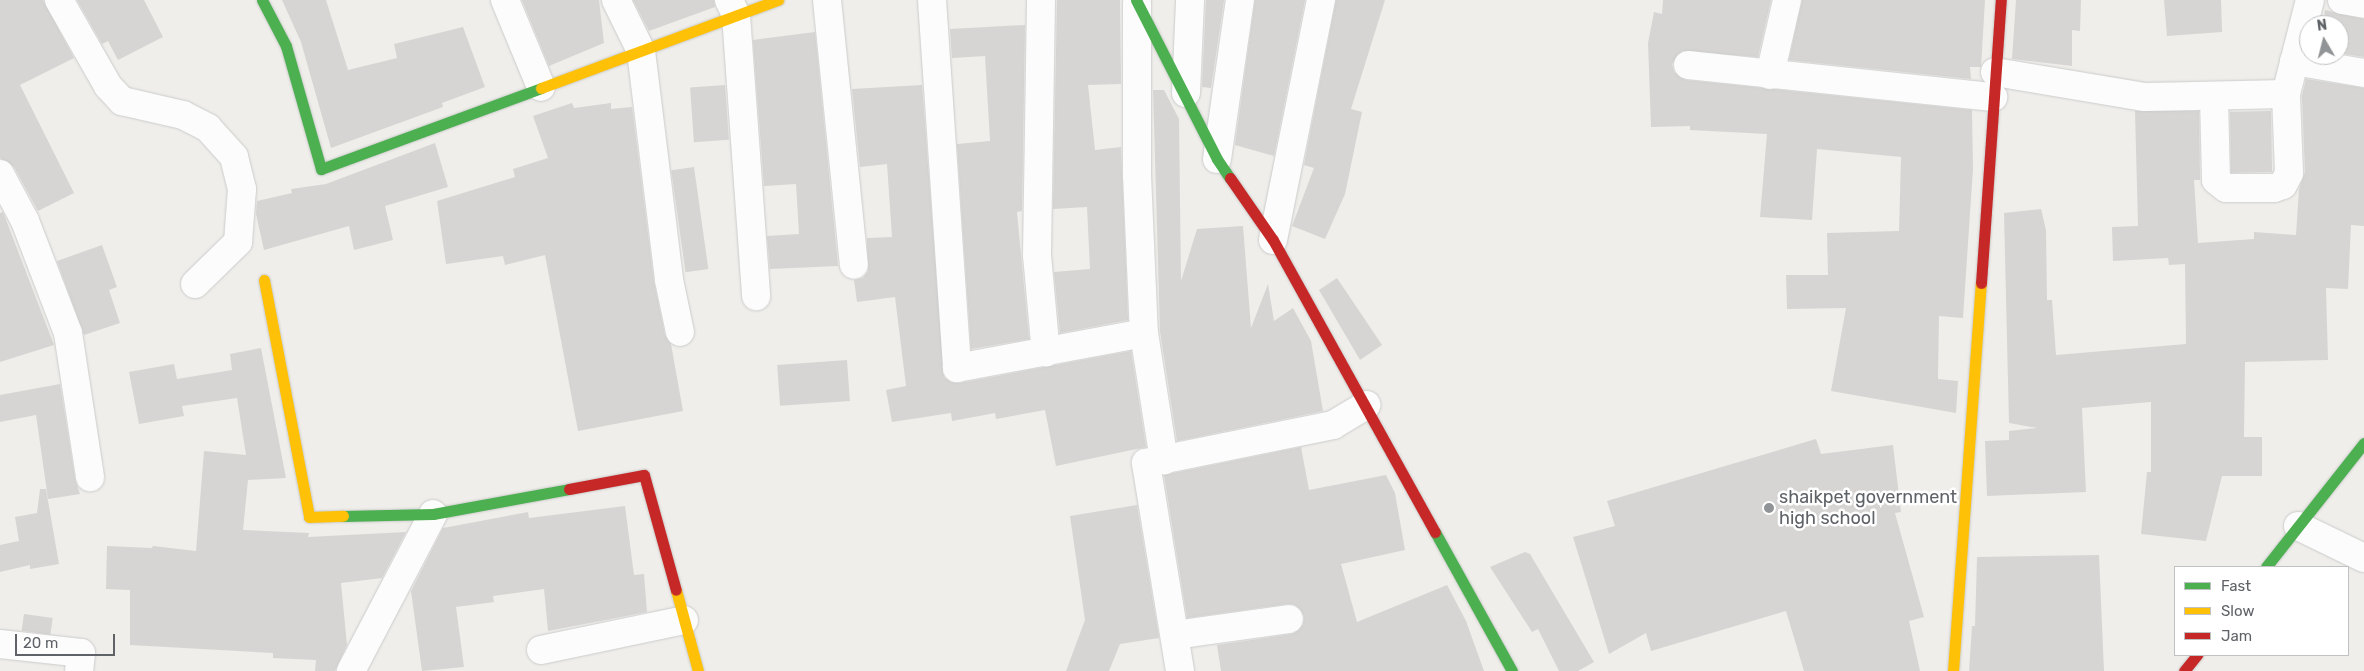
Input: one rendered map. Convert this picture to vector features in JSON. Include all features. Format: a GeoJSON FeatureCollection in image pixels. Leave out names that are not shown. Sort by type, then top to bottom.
{"type":"FeatureCollection","features":[{"type":"Feature","properties":{"kind":"street"},"geometry":{"type":"LineString","coordinates":[[59,0],[108,86],[122,101],[183,115],[208,128],[234,157],[242,189],[238,242],[195,284]]}},
{"type":"Feature","properties":{"kind":"street"},"geometry":{"type":"LineString","coordinates":[[262,0],[286,46],[321,169],[641,51],[733,8],[778,0]]}},
{"type":"Feature","properties":{"kind":"street"},"geometry":{"type":"LineString","coordinates":[[505,0],[542,87]]}},
{"type":"Feature","properties":{"kind":"street"},"geometry":{"type":"LineString","coordinates":[[616,0],[641,51],[669,280],[680,332]]}},
{"type":"Feature","properties":{"kind":"street"},"geometry":{"type":"LineString","coordinates":[[827,0],[854,265]]}},
{"type":"Feature","properties":{"kind":"street"},"geometry":{"type":"LineString","coordinates":[[932,0],[957,368],[1046,353],[1144,333]]}},
{"type":"Feature","properties":{"kind":"street"},"geometry":{"type":"LineString","coordinates":[[1041,0],[1037,255],[1046,353]]}},
{"type":"Feature","properties":{"kind":"street"},"geometry":{"type":"LineString","coordinates":[[1186,93],[1190,0]]}},
{"type":"Feature","properties":{"kind":"street"},"geometry":{"type":"LineString","coordinates":[[1216,159],[1240,0]]}},
{"type":"Feature","properties":{"kind":"street"},"geometry":{"type":"LineString","coordinates":[[1273,240],[1321,0]]}},
{"type":"Feature","properties":{"kind":"street"},"geometry":{"type":"LineString","coordinates":[[1770,75],[1788,0]]}},
{"type":"Feature","properties":{"kind":"street"},"geometry":{"type":"LineString","coordinates":[[1953,671],[2001,0]]}},
{"type":"Feature","properties":{"kind":"street"},"geometry":{"type":"LineString","coordinates":[[2214,98],[2216,180],[2226,188],[2274,188],[2283,185],[2289,173],[2286,94],[2310,0]]}},
{"type":"Feature","properties":{"kind":"street"},"geometry":{"type":"LineString","coordinates":[[2342,0],[2364,4]]}},
{"type":"Feature","properties":{"kind":"street"},"geometry":{"type":"LineString","coordinates":[[1137,2],[1186,93],[1216,159],[1273,240],[1366,404],[1512,671]]}},
{"type":"Feature","properties":{"kind":"street"},"geometry":{"type":"LineString","coordinates":[[1137,2],[1137,175],[1144,333],[1164,460]]}},
{"type":"Feature","properties":{"kind":"street"},"geometry":{"type":"LineString","coordinates":[[733,8],[756,296]]}},
{"type":"Feature","properties":{"kind":"street"},"geometry":{"type":"LineString","coordinates":[[2294,61],[2364,73]]}},
{"type":"Feature","properties":{"kind":"street"},"geometry":{"type":"LineString","coordinates":[[1688,65],[1770,75],[1994,84],[2145,97],[2214,98],[2286,94]]}},
{"type":"Feature","properties":{"kind":"street"},"geometry":{"type":"LineString","coordinates":[[0,174],[25,221],[68,333],[90,477]]}},
{"type":"Feature","properties":{"kind":"street"},"geometry":{"type":"LineString","coordinates":[[264,280],[309,517],[433,514],[644,475],[698,671]]}},
{"type":"Feature","properties":{"kind":"street"},"geometry":{"type":"LineString","coordinates":[[1180,671],[1146,463],[1333,425],[1366,404]]}},
{"type":"Feature","properties":{"kind":"street"},"geometry":{"type":"LineString","coordinates":[[2267,566],[2364,443]]}},
{"type":"Feature","properties":{"kind":"street"},"geometry":{"type":"LineString","coordinates":[[351,671],[433,514]]}},
{"type":"Feature","properties":{"kind":"street"},"geometry":{"type":"LineString","coordinates":[[2298,526],[2364,558]]}},
{"type":"Feature","properties":{"kind":"street"},"geometry":{"type":"LineString","coordinates":[[1175,635],[1289,619]]}},
{"type":"Feature","properties":{"kind":"street"},"geometry":{"type":"LineString","coordinates":[[541,650],[684,620]]}},
{"type":"Feature","properties":{"kind":"street"},"geometry":{"type":"LineString","coordinates":[[0,644],[81,653],[79,671]]}},
{"type":"Feature","properties":{"kind":"street"},"geometry":{"type":"LineString","coordinates":[[2184,671],[2196,656]]}},
{"type":"Feature","properties":{"kind":"building"},"geometry":{"type":"Polygon","coordinates":[[[0,0],[43,0],[74,58],[20,85],[74,193],[38,211],[14,167],[0,158],[0,0]]]}},
{"type":"Feature","properties":{"kind":"building"},"geometry":{"type":"Polygon","coordinates":[[[77,0],[144,0],[163,37],[118,60],[108,41],[102,44],[77,0]]]}},
{"type":"Feature","properties":{"kind":"building"},"geometry":{"type":"Polygon","coordinates":[[[282,0],[326,0],[348,70],[397,58],[394,44],[463,27],[485,87],[442,103],[443,107],[331,148],[301,42],[282,0]]]}},
{"type":"Feature","properties":{"kind":"building"},"geometry":{"type":"Polygon","coordinates":[[[522,0],[599,0],[604,43],[549,66],[522,0]]]}},
{"type":"Feature","properties":{"kind":"building"},"geometry":{"type":"Polygon","coordinates":[[[633,0],[714,0],[715,7],[649,31],[633,0]]]}},
{"type":"Feature","properties":{"kind":"building"},"geometry":{"type":"Polygon","coordinates":[[[1057,0],[1120,0],[1121,84],[1088,85],[1095,150],[1121,147],[1128,320],[1060,333],[1054,272],[1090,269],[1087,207],[1053,209],[1057,0]]]}},
{"type":"Feature","properties":{"kind":"building"},"geometry":{"type":"Polygon","coordinates":[[[1206,0],[1224,0],[1211,88],[1202,87],[1206,0]]]}},
{"type":"Feature","properties":{"kind":"building"},"geometry":{"type":"Polygon","coordinates":[[[1255,0],[1305,0],[1274,156],[1235,145],[1255,0]]]}},
{"type":"Feature","properties":{"kind":"building"},"geometry":{"type":"Polygon","coordinates":[[[1336,0],[1385,0],[1351,109],[1362,112],[1345,194],[1325,239],[1292,226],[1314,168],[1304,165],[1336,0]]]}},
{"type":"Feature","properties":{"kind":"building"},"geometry":{"type":"Polygon","coordinates":[[[1663,0],[1771,0],[1758,57],[1682,51],[1672,64],[1674,72],[1686,80],[1972,110],[1973,169],[1963,318],[1939,316],[1938,379],[1958,381],[1956,413],[1831,391],[1846,308],[1787,309],[1786,275],[1828,275],[1827,233],[1899,231],[1901,157],[1817,149],[1812,220],[1760,217],[1767,134],[1690,130],[1690,126],[1651,127],[1648,43],[1654,12],[1662,14],[1663,0]]]}},
{"type":"Feature","properties":{"kind":"building"},"geometry":{"type":"Polygon","coordinates":[[[1802,0],[1985,0],[1981,67],[1970,67],[1971,79],[1789,60],[1802,0]]]}},
{"type":"Feature","properties":{"kind":"building"},"geometry":{"type":"Polygon","coordinates":[[[2016,0],[2081,0],[2080,31],[2072,30],[2072,66],[2012,59],[2016,0]]]}},
{"type":"Feature","properties":{"kind":"building"},"geometry":{"type":"Polygon","coordinates":[[[2164,0],[2221,0],[2222,32],[2167,36],[2164,0]]]}},
{"type":"Feature","properties":{"kind":"building"},"geometry":{"type":"Polygon","coordinates":[[[2325,10],[2347,15],[2324,15],[2325,10]]]}},
{"type":"Feature","properties":{"kind":"building"},"geometry":{"type":"Polygon","coordinates":[[[2349,16],[2364,19],[2364,57],[2349,55],[2349,16]]]}},
{"type":"Feature","properties":{"kind":"building"},"geometry":{"type":"Polygon","coordinates":[[[1025,25],[1022,211],[1017,212],[1029,339],[971,349],[957,144],[990,141],[985,56],[952,58],[950,29],[1025,25]]]}},
{"type":"Feature","properties":{"kind":"building"},"geometry":{"type":"Polygon","coordinates":[[[815,32],[838,266],[770,269],[767,236],[799,234],[796,184],[764,186],[753,40],[815,32]]]}},
{"type":"Feature","properties":{"kind":"building"},"geometry":{"type":"Polygon","coordinates":[[[2306,79],[2364,88],[2364,226],[2351,225],[2348,289],[2326,288],[2328,360],[2245,362],[2244,437],[2262,437],[2262,476],[2222,476],[2206,541],[2141,534],[2147,472],[2151,472],[2151,402],[2082,408],[2086,492],[1987,496],[1985,441],[2009,440],[2009,431],[2037,428],[2009,423],[2004,213],[2041,209],[2046,230],[2047,300],[2052,300],[2056,355],[2186,344],[2185,264],[2169,265],[2168,258],[2113,261],[2112,227],[2138,226],[2135,111],[2199,111],[2200,180],[2194,180],[2198,243],[2254,239],[2254,232],[2296,235],[2299,189],[2305,172],[2302,96],[2306,79]]]}},
{"type":"Feature","properties":{"kind":"building"},"geometry":{"type":"Polygon","coordinates":[[[725,85],[729,140],[694,142],[690,87],[725,85]]]}},
{"type":"Feature","properties":{"kind":"building"},"geometry":{"type":"Polygon","coordinates":[[[922,85],[944,377],[951,382],[960,383],[1131,351],[1146,447],[1056,466],[1045,410],[996,419],[995,413],[952,421],[951,413],[892,422],[886,390],[906,386],[895,297],[857,302],[854,280],[863,278],[868,271],[867,238],[892,237],[887,164],[860,167],[852,89],[922,85]]]}},
{"type":"Feature","properties":{"kind":"building"},"geometry":{"type":"Polygon","coordinates":[[[1153,90],[1164,90],[1179,119],[1181,281],[1197,229],[1243,226],[1251,328],[1268,284],[1274,321],[1293,308],[1311,341],[1323,411],[1177,441],[1160,331],[1153,90]]]}},
{"type":"Feature","properties":{"kind":"building"},"geometry":{"type":"Polygon","coordinates":[[[572,103],[574,108],[611,103],[611,109],[632,107],[654,282],[665,335],[671,344],[683,411],[578,431],[545,255],[505,265],[503,256],[446,264],[437,201],[515,177],[513,169],[548,158],[533,116],[572,103]]]}},
{"type":"Feature","properties":{"kind":"building"},"geometry":{"type":"Polygon","coordinates":[[[2271,111],[2272,172],[2231,173],[2230,112],[2271,111]]]}},
{"type":"Feature","properties":{"kind":"building"},"geometry":{"type":"Polygon","coordinates":[[[435,143],[448,187],[385,206],[393,240],[354,250],[349,226],[264,250],[256,214],[257,201],[292,193],[291,189],[326,184],[435,143]]]}},
{"type":"Feature","properties":{"kind":"building"},"geometry":{"type":"Polygon","coordinates":[[[694,167],[708,269],[686,272],[671,170],[694,167]]]}},
{"type":"Feature","properties":{"kind":"building"},"geometry":{"type":"Polygon","coordinates":[[[3,212],[54,345],[0,362],[0,213],[3,212]]]}},
{"type":"Feature","properties":{"kind":"building"},"geometry":{"type":"Polygon","coordinates":[[[102,245],[117,287],[109,290],[120,323],[84,335],[57,261],[102,245]]]}},
{"type":"Feature","properties":{"kind":"building"},"geometry":{"type":"Polygon","coordinates":[[[1337,278],[1382,345],[1360,360],[1319,290],[1337,278]]]}},
{"type":"Feature","properties":{"kind":"building"},"geometry":{"type":"Polygon","coordinates":[[[261,348],[286,478],[248,480],[243,530],[309,533],[308,537],[406,532],[382,578],[341,583],[347,645],[335,671],[315,671],[316,660],[273,658],[273,653],[130,645],[130,590],[106,589],[107,546],[152,548],[153,546],[196,551],[204,451],[246,455],[237,398],[182,406],[184,416],[139,424],[129,372],[174,364],[177,379],[232,370],[230,354],[261,348]]]}},
{"type":"Feature","properties":{"kind":"building"},"geometry":{"type":"Polygon","coordinates":[[[847,360],[850,401],[780,406],[777,365],[847,360]]]}},
{"type":"Feature","properties":{"kind":"building"},"geometry":{"type":"Polygon","coordinates":[[[60,384],[75,479],[80,494],[48,499],[36,415],[0,422],[0,395],[60,384]]]}},
{"type":"Feature","properties":{"kind":"building"},"geometry":{"type":"Polygon","coordinates":[[[1816,439],[1821,454],[1893,445],[1901,512],[1895,513],[1924,617],[1909,621],[1920,671],[1804,671],[1786,611],[1651,651],[1646,633],[1609,654],[1573,537],[1615,526],[1607,501],[1816,439]]]}},
{"type":"Feature","properties":{"kind":"building"},"geometry":{"type":"Polygon","coordinates":[[[1301,447],[1309,490],[1386,475],[1395,493],[1405,550],[1341,564],[1357,622],[1447,585],[1466,621],[1484,671],[1221,671],[1217,645],[1292,634],[1303,625],[1304,616],[1295,605],[1287,604],[1187,618],[1164,475],[1301,447]]]}},
{"type":"Feature","properties":{"kind":"building"},"geometry":{"type":"Polygon","coordinates":[[[40,489],[46,489],[59,564],[30,569],[30,565],[0,572],[0,545],[19,541],[15,517],[37,513],[40,489]]]}},
{"type":"Feature","properties":{"kind":"building"},"geometry":{"type":"Polygon","coordinates":[[[1137,505],[1159,638],[1120,644],[1109,671],[1066,671],[1085,620],[1070,516],[1137,505]]]}},
{"type":"Feature","properties":{"kind":"building"},"geometry":{"type":"Polygon","coordinates":[[[625,506],[634,575],[644,574],[647,612],[548,631],[544,589],[493,596],[494,602],[456,607],[464,667],[422,671],[411,591],[443,528],[528,512],[529,518],[625,506]]]}},
{"type":"Feature","properties":{"kind":"building"},"geometry":{"type":"Polygon","coordinates":[[[1525,552],[1530,554],[1594,662],[1578,671],[1559,671],[1538,629],[1532,632],[1490,567],[1525,552]]]}},
{"type":"Feature","properties":{"kind":"building"},"geometry":{"type":"Polygon","coordinates":[[[2099,555],[2104,671],[1969,671],[1972,626],[1975,626],[1977,557],[2099,555]]]}},
{"type":"Feature","properties":{"kind":"building"},"geometry":{"type":"Polygon","coordinates":[[[24,614],[53,618],[50,635],[22,631],[24,614]]]}},
{"type":"Feature","properties":{"kind":"traffic: fast"},"geometry":{"type":"LineString","coordinates":[[262,0],[286,46],[321,169],[541,88]]}},
{"type":"Feature","properties":{"kind":"traffic: fast"},"geometry":{"type":"LineString","coordinates":[[1136,0],[1217,159],[1230,178]]}},
{"type":"Feature","properties":{"kind":"traffic: fast"},"geometry":{"type":"LineString","coordinates":[[2267,566],[2364,443]]}},
{"type":"Feature","properties":{"kind":"traffic: fast"},"geometry":{"type":"LineString","coordinates":[[343,516],[433,514],[569,489]]}},
{"type":"Feature","properties":{"kind":"traffic: fast"},"geometry":{"type":"LineString","coordinates":[[1435,532],[1512,671]]}},
{"type":"Feature","properties":{"kind":"traffic: slow"},"geometry":{"type":"LineString","coordinates":[[541,88],[778,0]]}},
{"type":"Feature","properties":{"kind":"traffic: slow"},"geometry":{"type":"LineString","coordinates":[[264,280],[309,517],[343,516]]}},
{"type":"Feature","properties":{"kind":"traffic: slow"},"geometry":{"type":"LineString","coordinates":[[1953,671],[1981,283]]}},
{"type":"Feature","properties":{"kind":"traffic: slow"},"geometry":{"type":"LineString","coordinates":[[676,590],[698,671]]}},
{"type":"Feature","properties":{"kind":"traffic: jam"},"geometry":{"type":"LineString","coordinates":[[1981,283],[2001,0]]}},
{"type":"Feature","properties":{"kind":"traffic: jam"},"geometry":{"type":"LineString","coordinates":[[1230,178],[1273,240],[1435,532]]}},
{"type":"Feature","properties":{"kind":"traffic: jam"},"geometry":{"type":"LineString","coordinates":[[569,489],[644,475],[676,590]]}},
{"type":"Feature","properties":{"kind":"traffic: jam"},"geometry":{"type":"LineString","coordinates":[[2184,671],[2196,656]]}},
{"type":"Feature","properties":{"kind":"place","name":"shaikpet government high school"},"geometry":{"type":"Point","coordinates":[1769,508]}}]}
